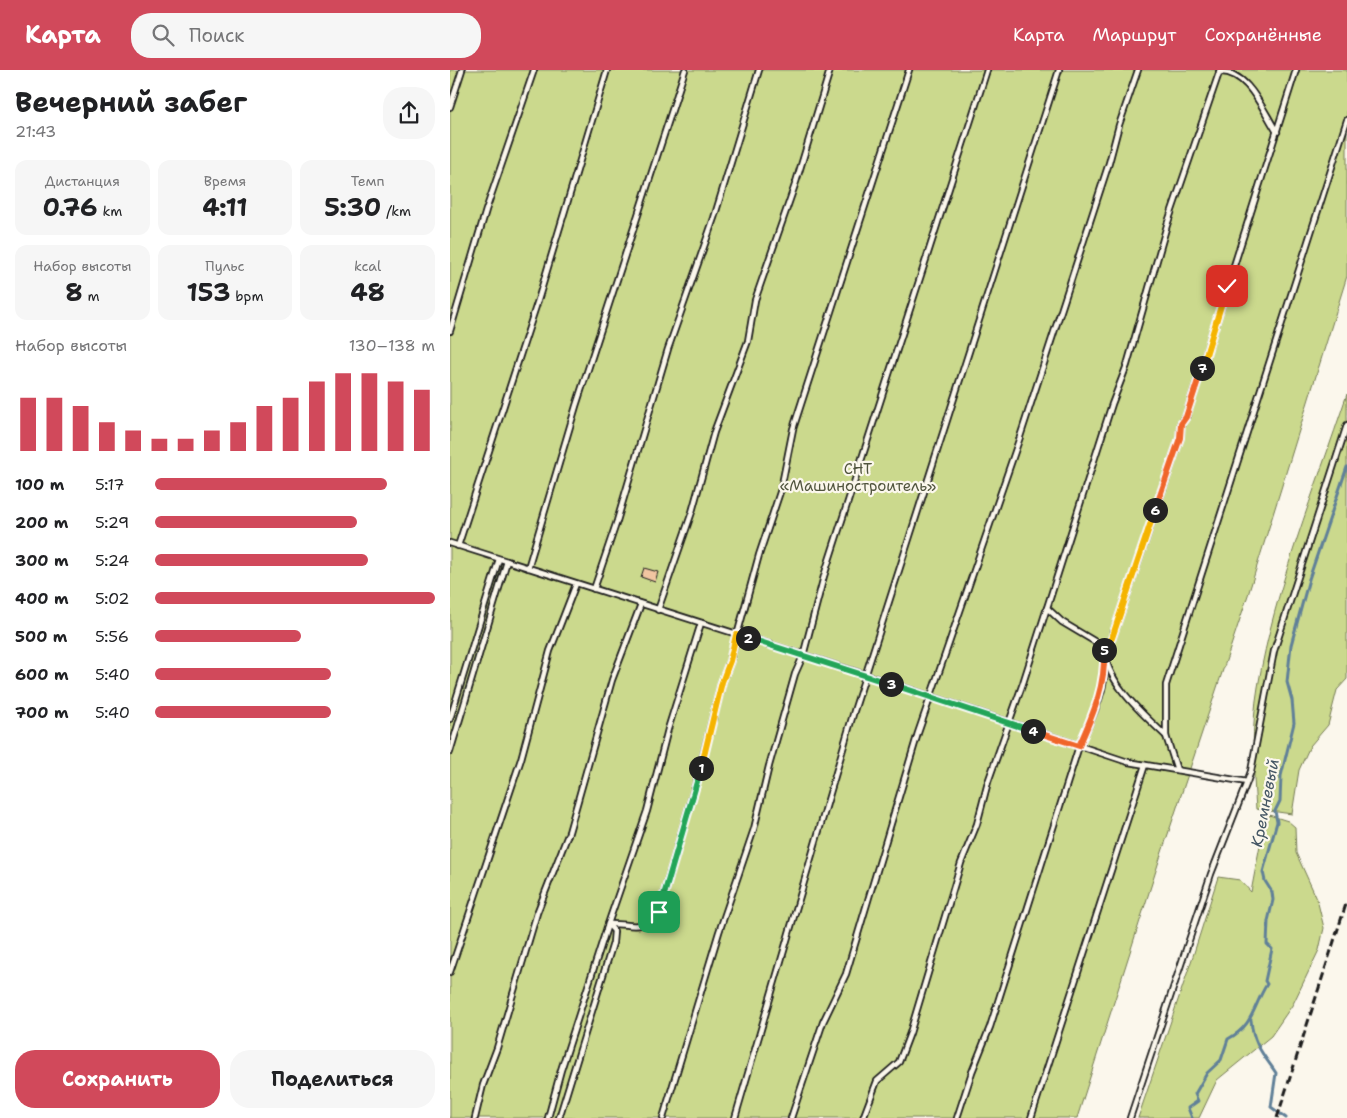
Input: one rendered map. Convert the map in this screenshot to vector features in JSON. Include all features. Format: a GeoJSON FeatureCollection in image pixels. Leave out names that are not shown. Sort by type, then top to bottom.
{"type":"FeatureCollection","features":[{"type":"Feature","properties":{"kind":"lane"},"geometry":{"type":"LineString","coordinates":[[450,107],[462,70]]}},
{"type":"Feature","properties":{"kind":"lane"},"geometry":{"type":"LineString","coordinates":[[450,331],[486,210],[534,70]]}},
{"type":"Feature","properties":{"kind":"lane"},"geometry":{"type":"LineString","coordinates":[[458,546],[539,297],[607,70]]}},
{"type":"Feature","properties":{"kind":"lane"},"geometry":{"type":"LineString","coordinates":[[528,568],[576,406],[686,70]]}},
{"type":"Feature","properties":{"kind":"lane"},"geometry":{"type":"LineString","coordinates":[[594,589],[617,521],[668,349],[714,218],[759,70]]}},
{"type":"Feature","properties":{"kind":"lane"},"geometry":{"type":"LineString","coordinates":[[658,610],[692,512],[714,432],[748,341],[758,291],[804,155],[830,70]]}},
{"type":"Feature","properties":{"kind":"lane"},"geometry":{"type":"LineString","coordinates":[[608,924],[624,924],[638,927],[649,924],[659,912],[759,555],[781,489],[799,411],[909,70]]}},
{"type":"Feature","properties":{"kind":"lane"},"geometry":{"type":"LineString","coordinates":[[663,1118],[719,932],[754,829],[778,732],[795,674],[804,656],[839,529],[898,351],[987,70]]}},
{"type":"Feature","properties":{"kind":"lane"},"geometry":{"type":"LineString","coordinates":[[735,1118],[854,710],[1059,70]]}},
{"type":"Feature","properties":{"kind":"lane"},"geometry":{"type":"LineString","coordinates":[[791,1118],[823,1022],[846,974],[930,697],[1023,428],[1138,70]]}},
{"type":"Feature","properties":{"kind":"lane"},"geometry":{"type":"LineString","coordinates":[[957,1118],[972,1072],[990,1028],[1079,746],[1101,690],[1105,662],[1104,647],[1112,638],[1180,438],[1181,424],[1186,417],[1296,70]]}},
{"type":"Feature","properties":{"kind":"lane"},"geometry":{"type":"LineString","coordinates":[[863,1118],[877,1081],[899,1062],[910,1033],[961,863],[977,824],[988,782],[1048,608],[1109,414],[1127,365],[1167,225],[1219,71],[1229,71],[1239,76],[1277,132]]}},
{"type":"Feature","properties":{"kind":"lane"},"geometry":{"type":"LineString","coordinates":[[1177,770],[1166,736],[1166,685],[1347,120]]}},
{"type":"Feature","properties":{"kind":"lane"},"geometry":{"type":"LineString","coordinates":[[1130,1118],[1211,874],[1251,771],[1274,651],[1347,425]]}},
{"type":"Feature","properties":{"kind":"lane"},"geometry":{"type":"LineString","coordinates":[[450,543],[866,675],[1128,762],[1247,782]]}},
{"type":"Feature","properties":{"kind":"lane"},"geometry":{"type":"LineString","coordinates":[[450,719],[499,559]]}},
{"type":"Feature","properties":{"kind":"lane"},"geometry":{"type":"LineString","coordinates":[[450,752],[507,561]]}},
{"type":"Feature","properties":{"kind":"lane"},"geometry":{"type":"LineString","coordinates":[[450,972],[521,759],[550,651],[576,584]]}},
{"type":"Feature","properties":{"kind":"lane"},"geometry":{"type":"LineString","coordinates":[[475,1118],[483,1085],[497,1048],[538,913],[569,832],[612,680],[641,604]]}},
{"type":"Feature","properties":{"kind":"lane"},"geometry":{"type":"LineString","coordinates":[[1048,608],[1062,622],[1104,647]]}},
{"type":"Feature","properties":{"kind":"lane"},"geometry":{"type":"LineString","coordinates":[[548,1118],[561,1070],[608,924],[647,811],[668,729],[701,623]]}},
{"type":"Feature","properties":{"kind":"lane"},"geometry":{"type":"LineString","coordinates":[[1105,662],[1134,705],[1166,736]]}},
{"type":"Feature","properties":{"kind":"lane"},"geometry":{"type":"LineString","coordinates":[[1031,1118],[1145,765]]}},
{"type":"Feature","properties":{"kind":"lane"},"geometry":{"type":"LineString","coordinates":[[559,1118],[612,943],[614,931],[608,924]]}},
{"type":"Feature","properties":{"kind":"green space","name":"СНТ «Машиностроитель»"},"geometry":{"type":"Polygon","coordinates":[[[450,70],[1347,70],[1347,276],[1248,595],[1160,858],[1077,1118],[450,1118],[450,70]]]}},
{"type":"Feature","properties":{"kind":"green space"},"geometry":{"type":"Polygon","coordinates":[[[1347,394],[1347,679],[1337,690],[1328,725],[1310,746],[1299,770],[1292,814],[1256,809],[1253,763],[1254,717],[1265,649],[1285,575],[1347,394]]]}},
{"type":"Feature","properties":{"kind":"green space"},"geometry":{"type":"Polygon","coordinates":[[[1269,815],[1288,821],[1295,827],[1296,853],[1317,899],[1324,928],[1319,950],[1293,1004],[1271,1036],[1217,1080],[1199,1118],[1138,1118],[1218,877],[1240,880],[1251,892],[1260,845],[1269,815]]]}},
{"type":"Feature","properties":{"kind":"building"},"geometry":{"type":"Polygon","coordinates":[[[644,568],[658,572],[655,582],[641,577],[644,568]]]}},
{"type":"Feature","properties":{"kind":"waterway","name":"Кремневый"},"geometry":{"type":"LineString","coordinates":[[1192,1118],[1188,1108],[1198,1101],[1195,1094],[1207,1073],[1221,1060],[1228,1039],[1237,1034],[1248,1021],[1267,984],[1265,981],[1272,949],[1267,944],[1268,921],[1273,900],[1272,892],[1265,881],[1263,872],[1277,822],[1275,811],[1280,801],[1281,776],[1294,723],[1292,700],[1287,682],[1291,645],[1309,579],[1347,467]]}},
{"type":"Feature","properties":{"kind":"waterway"},"geometry":{"type":"LineString","coordinates":[[1251,1020],[1256,1042],[1276,1073],[1271,1107],[1286,1118]]}},
{"type":"Feature","properties":{"kind":"railway"},"geometry":{"type":"LineString","coordinates":[[1277,1118],[1347,901]]}},
{"type":"Feature","properties":{"kind":"route"},"geometry":{"type":"LineString","coordinates":[[659,912],[690,808],[736,635],[866,675],[1079,746],[1093,716],[1101,690],[1106,668],[1104,647],[1112,638],[1131,584],[1180,438],[1181,424],[1186,417],[1227,286]]}}]}
